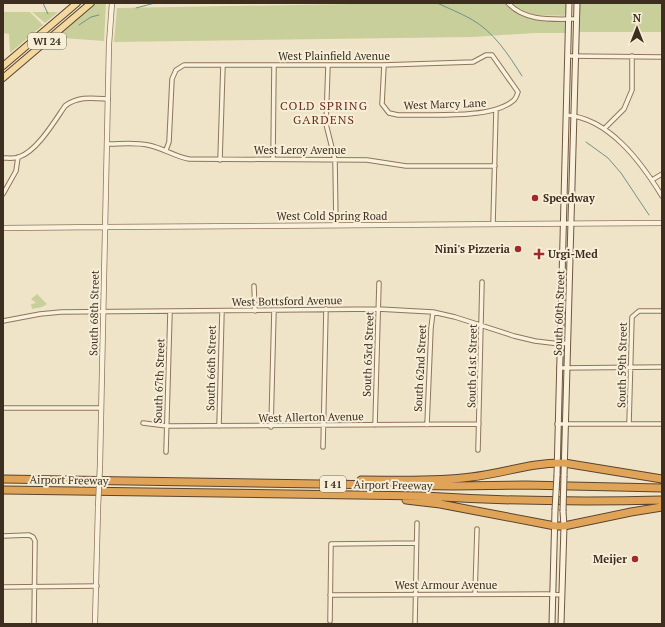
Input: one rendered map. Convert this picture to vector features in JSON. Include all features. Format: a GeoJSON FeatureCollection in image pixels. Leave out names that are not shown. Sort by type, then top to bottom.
{"type":"FeatureCollection","features":[{"type":"Feature","properties":{"kind":"highway"},"geometry":{"type":"LineString","coordinates":[[320,484],[331,480],[457,479],[560,463],[662,478]]}},
{"type":"Feature","properties":{"kind":"highway","name":"Airport Freeway"},"geometry":{"type":"LineString","coordinates":[[3,479],[662,488]]}},
{"type":"Feature","properties":{"kind":"highway","name":"Airport Freeway"},"geometry":{"type":"LineString","coordinates":[[3,490],[341,495],[612,502],[662,500]]}},
{"type":"Feature","properties":{"kind":"highway"},"geometry":{"type":"LineString","coordinates":[[341,495],[351,499],[414,501],[440,504],[555,526],[564,526],[662,507]]}},
{"type":"Feature","properties":{"kind":"main road","name":"WI 24"},"geometry":{"type":"LineString","coordinates":[[3,66],[77,3]]}},
{"type":"Feature","properties":{"kind":"main road","name":"WI 24"},"geometry":{"type":"LineString","coordinates":[[3,78],[91,3]]}},
{"type":"Feature","properties":{"kind":"main road","name":"South 60th Street"},"geometry":{"type":"LineString","coordinates":[[561,624],[564,476],[560,463],[558,424],[569,3]]}},
{"type":"Feature","properties":{"kind":"main road","name":"South 60th Street"},"geometry":{"type":"LineString","coordinates":[[552,624],[557,476],[565,424],[572,223],[577,3]]}},
{"type":"Feature","properties":{"kind":"main road"},"geometry":{"type":"LineString","coordinates":[[564,186],[569,188],[572,198]]}},
{"type":"Feature","properties":{"kind":"street","name":"South 68th Street"},"geometry":{"type":"LineString","coordinates":[[95,624],[104,312],[109,44],[112,3]]}},
{"type":"Feature","properties":{"kind":"street"},"geometry":{"type":"LineString","coordinates":[[508,3],[526,16],[576,18]]}},
{"type":"Feature","properties":{"kind":"street","name":"West Plainfield Avenue"},"geometry":{"type":"LineString","coordinates":[[166,150],[169,142],[172,79],[176,70],[184,65],[384,65],[473,62],[486,55],[492,54],[518,92]]}},
{"type":"Feature","properties":{"kind":"street"},"geometry":{"type":"LineString","coordinates":[[568,56],[662,56]]}},
{"type":"Feature","properties":{"kind":"street"},"geometry":{"type":"LineString","coordinates":[[605,128],[624,109],[632,90],[632,56]]}},
{"type":"Feature","properties":{"kind":"street"},"geometry":{"type":"LineString","coordinates":[[220,160],[223,65]]}},
{"type":"Feature","properties":{"kind":"street"},"geometry":{"type":"LineString","coordinates":[[273,159],[274,65]]}},
{"type":"Feature","properties":{"kind":"street"},"geometry":{"type":"LineString","coordinates":[[328,65],[326,124],[336,160],[336,225]]}},
{"type":"Feature","properties":{"kind":"street","name":"West Marcy Lane"},"geometry":{"type":"LineString","coordinates":[[384,65],[382,104],[389,113],[474,114],[496,110],[514,100],[518,92]]}},
{"type":"Feature","properties":{"kind":"street"},"geometry":{"type":"LineString","coordinates":[[3,158],[18,157],[28,152],[36,144],[65,106],[71,102],[86,98],[108,99]]}},
{"type":"Feature","properties":{"kind":"street"},"geometry":{"type":"LineString","coordinates":[[493,224],[496,110]]}},
{"type":"Feature","properties":{"kind":"street"},"geometry":{"type":"LineString","coordinates":[[566,115],[574,115],[587,119],[605,128],[643,167],[662,196]]}},
{"type":"Feature","properties":{"kind":"street","name":"West Leroy Avenue"},"geometry":{"type":"LineString","coordinates":[[107,144],[147,144],[184,158],[220,160],[367,160],[406,166],[495,166]]}},
{"type":"Feature","properties":{"kind":"street"},"geometry":{"type":"LineString","coordinates":[[3,194],[16,171],[18,157]]}},
{"type":"Feature","properties":{"kind":"street"},"geometry":{"type":"LineString","coordinates":[[652,180],[662,174]]}},
{"type":"Feature","properties":{"kind":"street","name":"West Cold Spring Road"},"geometry":{"type":"LineString","coordinates":[[3,228],[105,226],[662,223]]}},
{"type":"Feature","properties":{"kind":"street","name":"South 61st Street"},"geometry":{"type":"LineString","coordinates":[[478,450],[482,282]]}},
{"type":"Feature","properties":{"kind":"street","name":"South 63rd Street"},"geometry":{"type":"LineString","coordinates":[[375,425],[379,283]]}},
{"type":"Feature","properties":{"kind":"street"},"geometry":{"type":"LineString","coordinates":[[254,286],[254,311]]}},
{"type":"Feature","properties":{"kind":"street"},"geometry":{"type":"LineString","coordinates":[[323,447],[326,309]]}},
{"type":"Feature","properties":{"kind":"street","name":"West Bottsford Avenue"},"geometry":{"type":"LineString","coordinates":[[3,322],[52,312],[378,309],[433,312],[482,325],[514,336],[536,341],[560,344],[568,343]]}},
{"type":"Feature","properties":{"kind":"street"},"geometry":{"type":"LineString","coordinates":[[271,426],[274,310]]}},
{"type":"Feature","properties":{"kind":"street","name":"South 66th Street"},"geometry":{"type":"LineString","coordinates":[[219,426],[222,311]]}},
{"type":"Feature","properties":{"kind":"street","name":"South 59th Street"},"geometry":{"type":"LineString","coordinates":[[629,424],[632,317],[639,311],[662,311]]}},
{"type":"Feature","properties":{"kind":"street","name":"South 67th Street"},"geometry":{"type":"LineString","coordinates":[[166,452],[170,312]]}},
{"type":"Feature","properties":{"kind":"street","name":"South 62nd Street"},"geometry":{"type":"LineString","coordinates":[[427,425],[433,312]]}},
{"type":"Feature","properties":{"kind":"street"},"geometry":{"type":"LineString","coordinates":[[559,368],[662,368]]}},
{"type":"Feature","properties":{"kind":"street"},"geometry":{"type":"LineString","coordinates":[[3,408],[101,408]]}},
{"type":"Feature","properties":{"kind":"street","name":"West Allerton Avenue"},"geometry":{"type":"LineString","coordinates":[[143,423],[167,426],[479,424]]}},
{"type":"Feature","properties":{"kind":"street"},"geometry":{"type":"LineString","coordinates":[[558,424],[662,424]]}},
{"type":"Feature","properties":{"kind":"street"},"geometry":{"type":"LineString","coordinates":[[415,624],[417,523]]}},
{"type":"Feature","properties":{"kind":"street"},"geometry":{"type":"LineString","coordinates":[[475,594],[477,529]]}},
{"type":"Feature","properties":{"kind":"street"},"geometry":{"type":"LineString","coordinates":[[3,536],[29,536],[33,537],[35,541],[34,624]]}},
{"type":"Feature","properties":{"kind":"street"},"geometry":{"type":"LineString","coordinates":[[330,620],[331,544],[416,544]]}},
{"type":"Feature","properties":{"kind":"street"},"geometry":{"type":"LineString","coordinates":[[3,587],[97,586]]}},
{"type":"Feature","properties":{"kind":"street","name":"West Armour Avenue"},"geometry":{"type":"LineString","coordinates":[[330,595],[562,595]]}},
{"type":"Feature","properties":{"kind":"green space"},"geometry":{"type":"Polygon","coordinates":[[[97,3],[106,3],[104,41],[62,38],[59,35],[97,3]]]}},
{"type":"Feature","properties":{"kind":"green space"},"geometry":{"type":"Polygon","coordinates":[[[505,3],[517,14],[524,17],[540,20],[564,21],[566,22],[567,27],[566,33],[535,33],[473,37],[114,42],[117,8],[505,3]]]}},
{"type":"Feature","properties":{"kind":"green space"},"geometry":{"type":"Polygon","coordinates":[[[511,3],[566,3],[567,13],[564,16],[536,15],[523,11],[511,3]]]}},
{"type":"Feature","properties":{"kind":"green space"},"geometry":{"type":"Polygon","coordinates":[[[578,3],[662,3],[662,32],[579,32],[580,5],[578,3]]]}},
{"type":"Feature","properties":{"kind":"green space"},"geometry":{"type":"Polygon","coordinates":[[[3,12],[30,12],[43,25],[10,53],[9,34],[3,33],[3,12]]]}},
{"type":"Feature","properties":{"kind":"green space"},"geometry":{"type":"Polygon","coordinates":[[[32,12],[58,12],[45,23],[32,12]]]}},
{"type":"Feature","properties":{"kind":"green space"},"geometry":{"type":"Polygon","coordinates":[[[37,294],[47,304],[42,307],[32,309],[31,304],[36,303],[31,299],[37,294]]]}},
{"type":"Feature","properties":{"kind":"waterway"},"geometry":{"type":"LineString","coordinates":[[43,3],[48,14]]}},
{"type":"Feature","properties":{"kind":"waterway"},"geometry":{"type":"LineString","coordinates":[[136,8],[155,3]]}},
{"type":"Feature","properties":{"kind":"waterway"},"geometry":{"type":"LineString","coordinates":[[163,3],[228,3]]}},
{"type":"Feature","properties":{"kind":"waterway"},"geometry":{"type":"LineString","coordinates":[[437,3],[471,19],[487,30],[506,52],[522,76]]}},
{"type":"Feature","properties":{"kind":"waterway"},"geometry":{"type":"LineString","coordinates":[[79,25],[91,17],[99,15]]}},
{"type":"Feature","properties":{"kind":"waterway"},"geometry":{"type":"LineString","coordinates":[[586,142],[608,158],[621,173],[649,215]]}},
{"type":"Feature","properties":{"kind":"place","name":"Speedway"},"geometry":{"type":"Point","coordinates":[535,198]}},
{"type":"Feature","properties":{"kind":"place","name":"Nini's Pizzeria"},"geometry":{"type":"Point","coordinates":[518,249]}},
{"type":"Feature","properties":{"kind":"place","name":"Urgi-Med"},"geometry":{"type":"Point","coordinates":[539,254]}},
{"type":"Feature","properties":{"kind":"place","name":"Meijer"},"geometry":{"type":"Point","coordinates":[635,559]}},
{"type":"Feature","properties":{"kind":"district","name":"COLD SPRING GARDENS"},"geometry":{"type":"Point","coordinates":[324,113]}}]}
